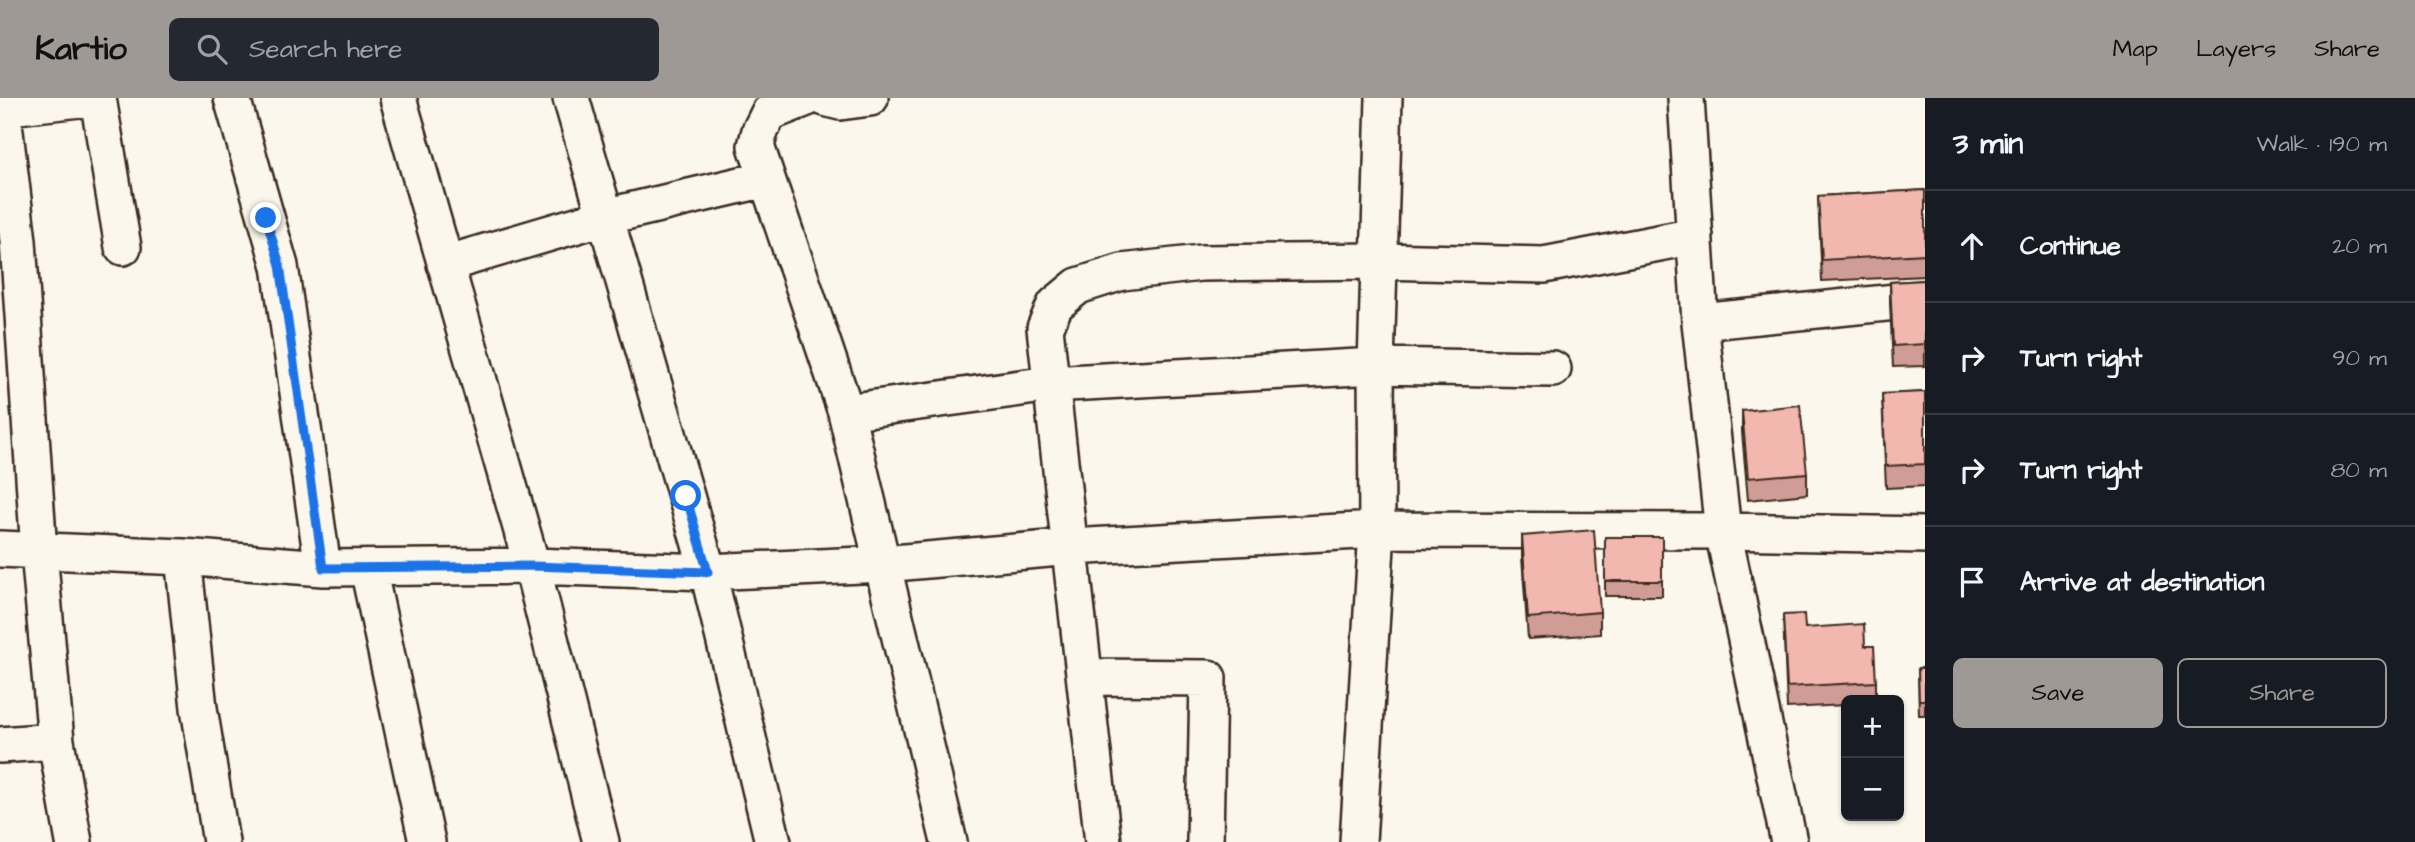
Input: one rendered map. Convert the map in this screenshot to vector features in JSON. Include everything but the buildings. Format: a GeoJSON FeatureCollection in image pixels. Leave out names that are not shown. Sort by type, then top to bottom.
{"type":"FeatureCollection","features":[{"type":"Feature","properties":{"kind":"street"},"geometry":{"type":"LineString","coordinates":[[74,842],[55,741],[18,241],[1,104],[89,98]]}},
{"type":"Feature","properties":{"kind":"street"},"geometry":{"type":"LineString","coordinates":[[98,98],[123,247]]}},
{"type":"Feature","properties":{"kind":"street"},"geometry":{"type":"LineString","coordinates":[[232,98],[280,265],[323,568]]}},
{"type":"Feature","properties":{"kind":"street"},"geometry":{"type":"LineString","coordinates":[[398,98],[532,566],[601,842]]}},
{"type":"Feature","properties":{"kind":"street"},"geometry":{"type":"LineString","coordinates":[[571,98],[708,572],[773,842]]}},
{"type":"Feature","properties":{"kind":"street"},"geometry":{"type":"LineString","coordinates":[[807,98],[769,113],[756,146],[846,412],[949,842]]}},
{"type":"Feature","properties":{"kind":"street"},"geometry":{"type":"LineString","coordinates":[[825,98],[840,102],[870,98]]}},
{"type":"Feature","properties":{"kind":"street"},"geometry":{"type":"LineString","coordinates":[[1358,842],[1377,530],[1376,366],[1384,98]]}},
{"type":"Feature","properties":{"kind":"street"},"geometry":{"type":"LineString","coordinates":[[1686,98],[1700,322],[1723,531],[1789,842]]}},
{"type":"Feature","properties":{"kind":"street"},"geometry":{"type":"LineString","coordinates":[[445,264],[604,216],[766,179]]}},
{"type":"Feature","properties":{"kind":"street"},"geometry":{"type":"LineString","coordinates":[[1103,842],[1071,547],[1050,384],[1045,328],[1055,305],[1078,286],[1122,272],[1201,263],[1380,261],[1544,265],[1695,236]]}},
{"type":"Feature","properties":{"kind":"street"},"geometry":{"type":"LineString","coordinates":[[1700,322],[1925,299]]}},
{"type":"Feature","properties":{"kind":"street"},"geometry":{"type":"LineString","coordinates":[[846,412],[1050,384],[1376,366],[1553,369]]}},
{"type":"Feature","properties":{"kind":"street"},"geometry":{"type":"LineString","coordinates":[[0,549],[183,557],[323,568],[532,566],[708,572],[883,564],[1071,547],[1377,530],[1723,531],[1925,535]]}},
{"type":"Feature","properties":{"kind":"street"},"geometry":{"type":"LineString","coordinates":[[183,557],[200,708],[221,842]]}},
{"type":"Feature","properties":{"kind":"street"},"geometry":{"type":"LineString","coordinates":[[368,568],[427,842]]}},
{"type":"Feature","properties":{"kind":"street"},"geometry":{"type":"LineString","coordinates":[[1085,677],[1209,678],[1205,842]]}},
{"type":"Feature","properties":{"kind":"street"},"geometry":{"type":"LineString","coordinates":[[0,745],[55,741]]}},
{"type":"Feature","properties":{"kind":"route"},"geometry":{"type":"LineString","coordinates":[[266,218],[280,265],[323,568],[532,566],[708,572],[686,496]]}}]}
